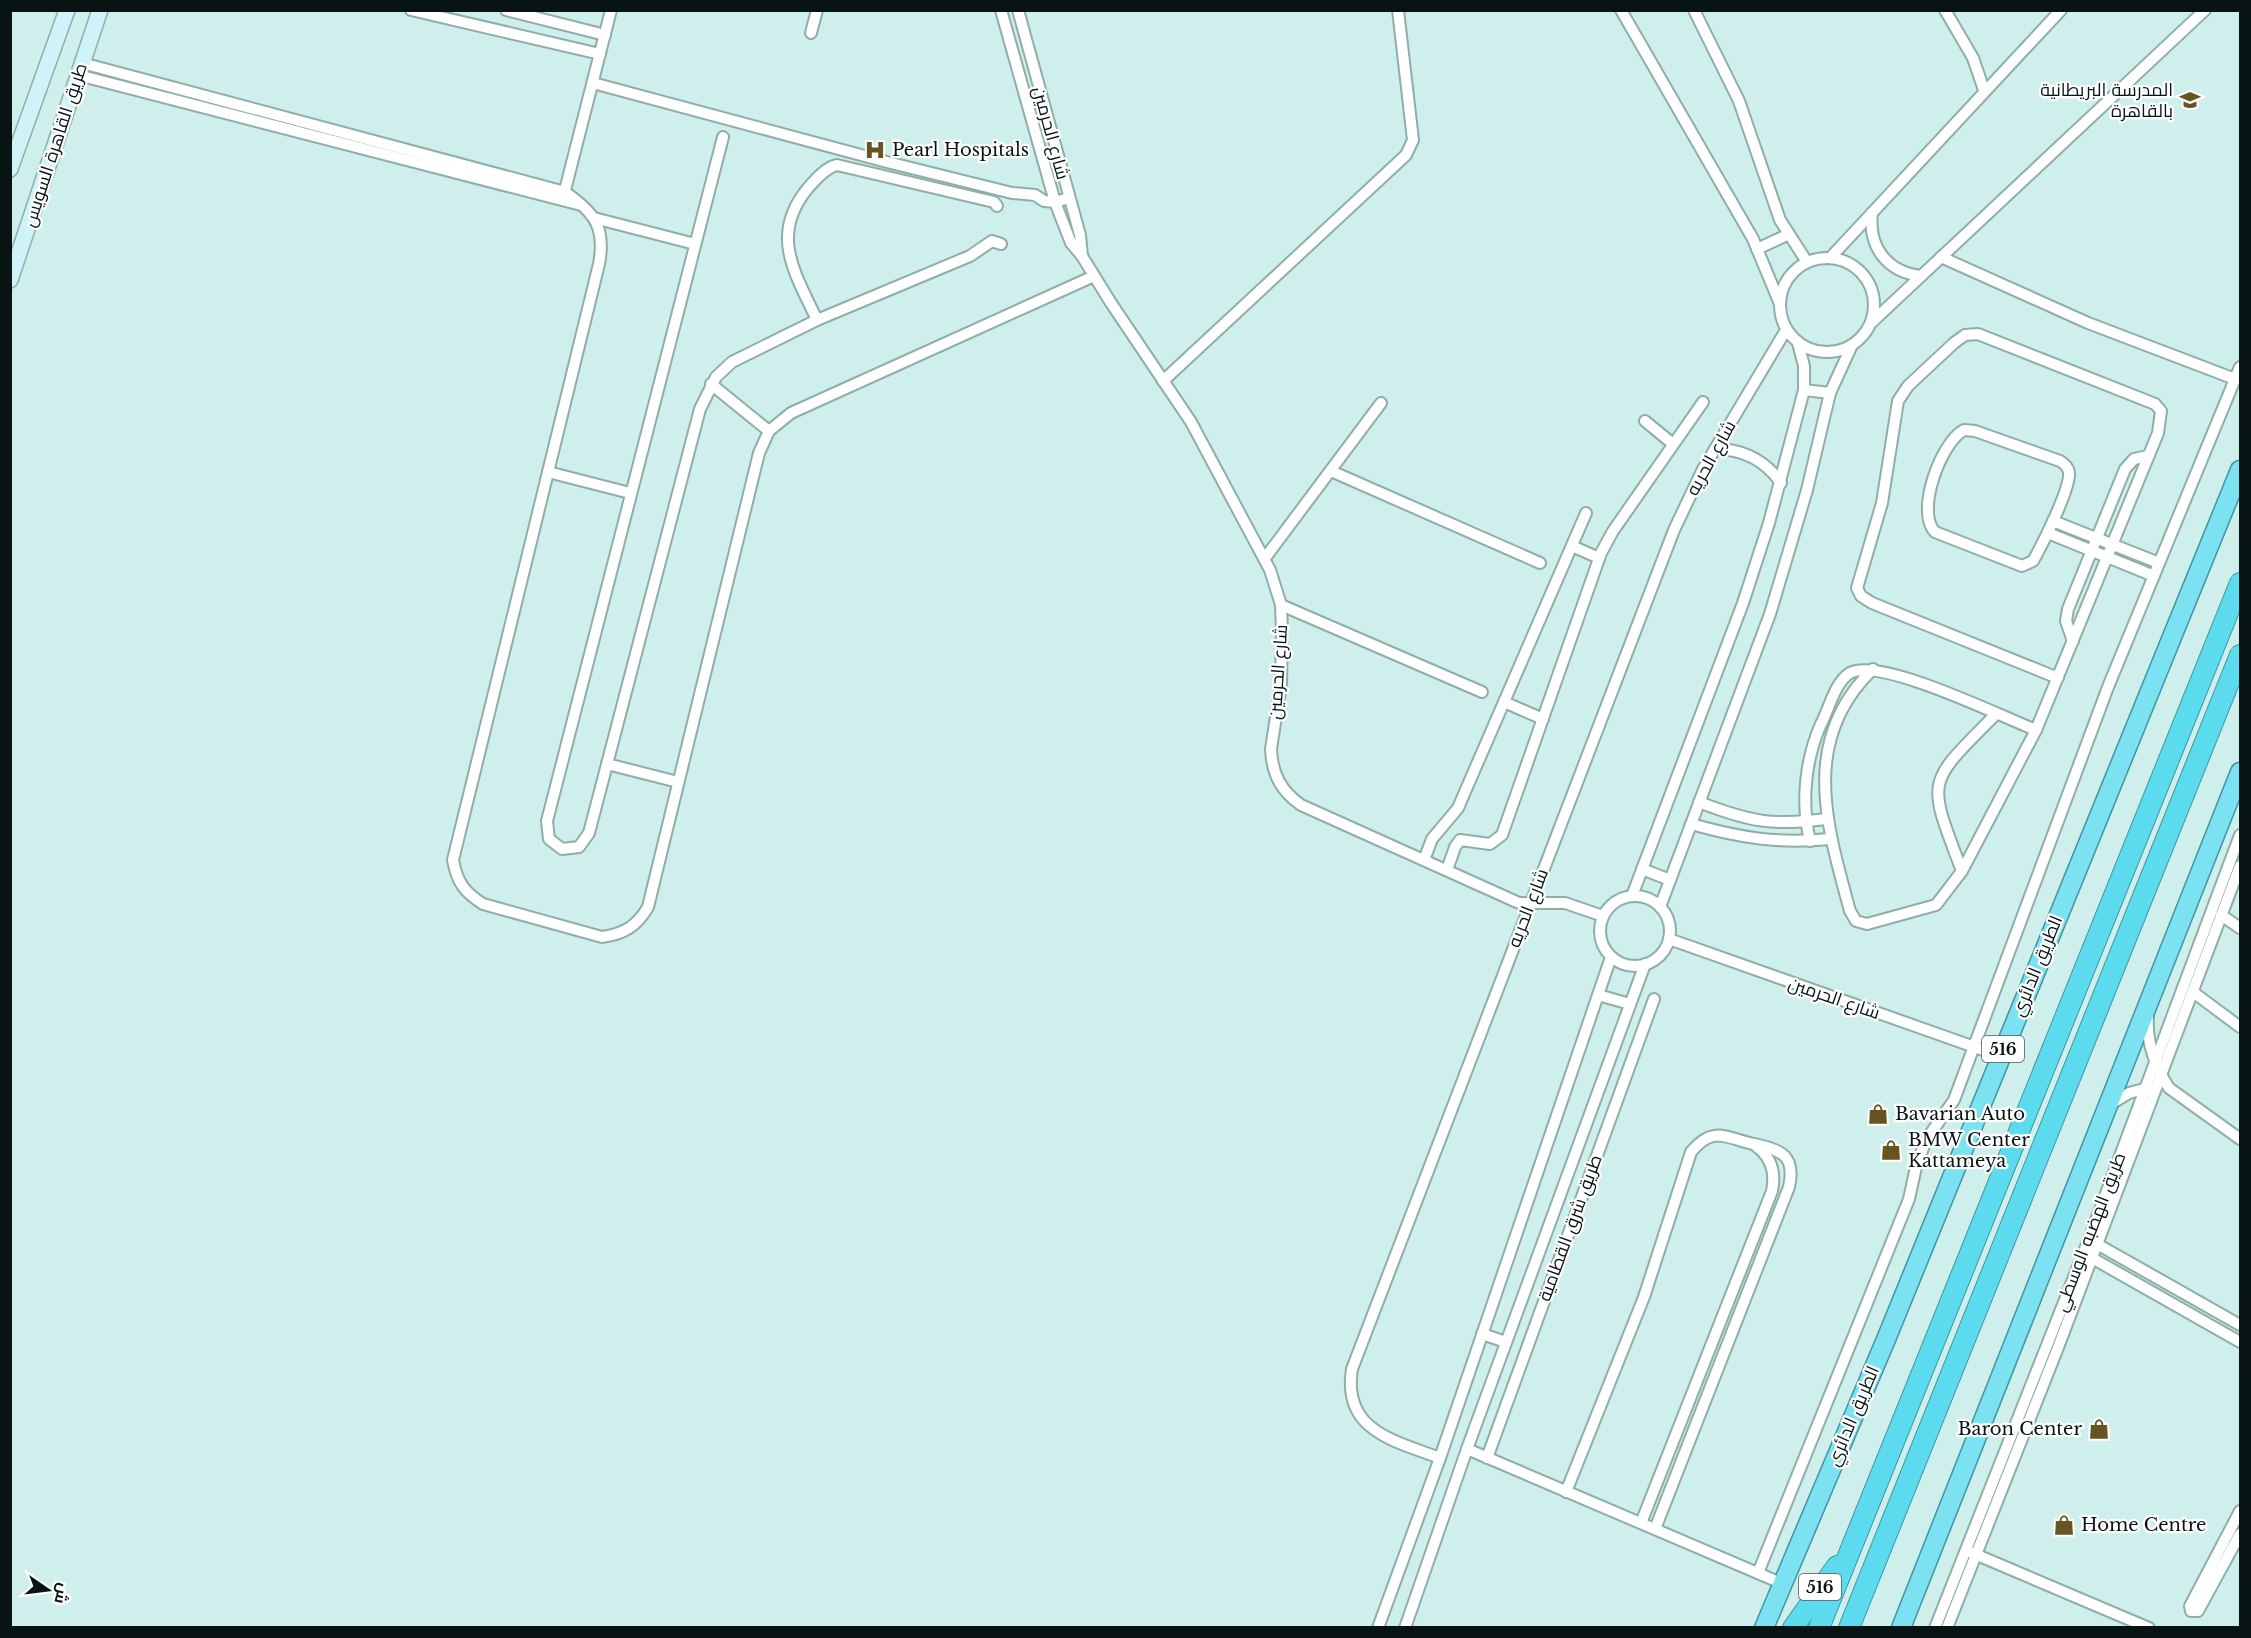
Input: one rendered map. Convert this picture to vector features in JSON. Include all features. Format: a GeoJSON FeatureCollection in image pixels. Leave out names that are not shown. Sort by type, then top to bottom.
{"type":"FeatureCollection","features":[{"type":"Feature","properties":{"kind":"highway","name":"الطريق الدائري"},"geometry":{"type":"LineString","coordinates":[[1764,1628],[1781,1583],[1887,1337],[2241,470]]}},
{"type":"Feature","properties":{"kind":"highway","name":"516"},"geometry":{"type":"LineString","coordinates":[[1819,1628],[2241,583]]}},
{"type":"Feature","properties":{"kind":"highway","name":"516"},"geometry":{"type":"LineString","coordinates":[[1849,1628],[2241,655]]}},
{"type":"Feature","properties":{"kind":"highway"},"geometry":{"type":"LineString","coordinates":[[1901,1628],[1970,1460],[2104,1110],[2241,772]]}},
{"type":"Feature","properties":{"kind":"highway","name":"516"},"geometry":{"type":"LineString","coordinates":[[1793,1628],[1827,1577],[1851,1550]]}},
{"type":"Feature","properties":{"kind":"main road","name":"طريق القاهرة السويس"},"geometry":{"type":"LineString","coordinates":[[10,169],[67,10]]}},
{"type":"Feature","properties":{"kind":"main road","name":"طريق القاهرة السويس"},"geometry":{"type":"LineString","coordinates":[[10,280],[100,10]]}},
{"type":"Feature","properties":{"kind":"street"},"geometry":{"type":"LineString","coordinates":[[411,10],[600,54]]}},
{"type":"Feature","properties":{"kind":"street"},"geometry":{"type":"LineString","coordinates":[[506,10],[605,35]]}},
{"type":"Feature","properties":{"kind":"street"},"geometry":{"type":"LineString","coordinates":[[564,197],[611,10]]}},
{"type":"Feature","properties":{"kind":"street"},"geometry":{"type":"LineString","coordinates":[[811,33],[817,10]]}},
{"type":"Feature","properties":{"kind":"street","name":"شارع الحرمين"},"geometry":{"type":"LineString","coordinates":[[1001,10],[1054,202],[1071,243],[1082,256],[1210,457],[1265,558],[1281,605],[1281,684],[1271,750],[1272,763],[1281,788],[1301,805],[1519,903],[1565,903],[1603,916]]}},
{"type":"Feature","properties":{"kind":"street","name":"شارع الحرمين"},"geometry":{"type":"LineString","coordinates":[[1018,10],[1080,236],[1082,256]]}},
{"type":"Feature","properties":{"kind":"street"},"geometry":{"type":"LineString","coordinates":[[1163,381],[1412,147],[1398,10]]}},
{"type":"Feature","properties":{"kind":"street"},"geometry":{"type":"LineString","coordinates":[[1621,10],[1757,249],[1780,304],[1786,330],[1798,343],[1804,366],[1804,390],[1781,483],[1743,603],[1632,896]]}},
{"type":"Feature","properties":{"kind":"street"},"geometry":{"type":"LineString","coordinates":[[1694,10],[1739,101],[1787,235],[1807,262]]}},
{"type":"Feature","properties":{"kind":"street"},"geometry":{"type":"LineString","coordinates":[[1945,10],[1972,58],[1984,90]]}},
{"type":"Feature","properties":{"kind":"street"},"geometry":{"type":"LineString","coordinates":[[1831,257],[1984,90],[2061,10]]}},
{"type":"Feature","properties":{"kind":"street"},"geometry":{"type":"LineString","coordinates":[[1660,907],[1784,573],[1830,393],[1852,345],[1871,322],[2205,10]]}},
{"type":"Feature","properties":{"kind":"street"},"geometry":{"type":"LineString","coordinates":[[80,69],[564,197],[585,205],[594,218],[601,240],[599,264],[453,860],[457,879],[467,894],[483,904],[602,937],[617,935],[641,920],[648,907],[759,453],[769,431],[791,413],[1094,276]]}},
{"type":"Feature","properties":{"kind":"street"},"geometry":{"type":"LineString","coordinates":[[593,83],[887,162],[1012,193],[1035,195],[1044,201],[1054,202],[1068,198]]}},
{"type":"Feature","properties":{"kind":"street"},"geometry":{"type":"LineString","coordinates":[[723,137],[547,822],[546,830],[554,845],[571,850],[586,841],[700,409],[711,384],[732,362],[817,320],[970,256],[992,241],[1001,244]]}},
{"type":"Feature","properties":{"kind":"street"},"geometry":{"type":"LineString","coordinates":[[883,176],[887,162]]}},
{"type":"Feature","properties":{"kind":"street"},"geometry":{"type":"LineString","coordinates":[[817,320],[788,254],[787,233],[795,206],[812,183],[831,166],[994,202],[996,206]]}},
{"type":"Feature","properties":{"kind":"street"},"geometry":{"type":"LineString","coordinates":[[902,181],[906,166]]}},
{"type":"Feature","properties":{"kind":"street"},"geometry":{"type":"LineString","coordinates":[[1035,195],[1050,185],[1064,182]]}},
{"type":"Feature","properties":{"kind":"street"},"geometry":{"type":"LineString","coordinates":[[1872,213],[1871,231],[1882,256],[1903,272],[1921,276]]}},
{"type":"Feature","properties":{"kind":"street"},"geometry":{"type":"LineString","coordinates":[[594,218],[695,244]]}},
{"type":"Feature","properties":{"kind":"street"},"geometry":{"type":"LineString","coordinates":[[1757,249],[1787,235]]}},
{"type":"Feature","properties":{"kind":"street"},"geometry":{"type":"LineString","coordinates":[[1780,304],[1787,279],[1807,262],[1831,257],[1852,265],[1868,280],[1873,293],[1874,308],[1871,322]]}},
{"type":"Feature","properties":{"kind":"street"},"geometry":{"type":"LineString","coordinates":[[1941,257],[2088,323],[2235,379]]}},
{"type":"Feature","properties":{"kind":"street","name":"شارع الحريه"},"geometry":{"type":"LineString","coordinates":[[1440,1458],[1380,1435],[1367,1425],[1354,1404],[1351,1378],[1529,904],[1674,530],[1715,449],[1786,330]]}},
{"type":"Feature","properties":{"kind":"street"},"geometry":{"type":"LineString","coordinates":[[1873,669],[1851,694],[1833,735],[1825,768],[1826,819],[1830,839],[1850,911],[1856,921],[1863,924],[1928,910],[1936,905],[1962,871],[2036,730],[2058,678],[2148,456],[2161,421],[2161,411],[2158,406],[1983,334],[1965,335],[1954,343],[1908,386],[1898,401],[1882,503],[1858,579],[1858,592],[1872,603],[2058,678]]}},
{"type":"Feature","properties":{"kind":"street"},"geometry":{"type":"LineString","coordinates":[[1798,343],[1825,352],[1839,351],[1852,345]]}},
{"type":"Feature","properties":{"kind":"street"},"geometry":{"type":"LineString","coordinates":[[1758,1573],[1909,1199],[1916,1167],[1926,1140],[1932,1127],[1951,1106],[2108,687],[2241,367]]}},
{"type":"Feature","properties":{"kind":"street"},"geometry":{"type":"LineString","coordinates":[[711,384],[769,431]]}},
{"type":"Feature","properties":{"kind":"street"},"geometry":{"type":"LineString","coordinates":[[1804,390],[1830,393]]}},
{"type":"Feature","properties":{"kind":"street"},"geometry":{"type":"LineString","coordinates":[[1447,870],[1455,847],[1460,840],[1490,844],[1500,838],[1599,558],[1613,531],[1703,402]]}},
{"type":"Feature","properties":{"kind":"street"},"geometry":{"type":"LineString","coordinates":[[1265,558],[1381,403]]}},
{"type":"Feature","properties":{"kind":"street"},"geometry":{"type":"LineString","coordinates":[[1645,421],[1672,444]]}},
{"type":"Feature","properties":{"kind":"street"},"geometry":{"type":"LineString","coordinates":[[1964,430],[1975,431],[2064,463],[2069,478],[2053,521],[2033,561],[2025,566],[1932,529],[1927,516],[1931,488],[1941,461],[1956,436],[1964,430]]}},
{"type":"Feature","properties":{"kind":"street"},"geometry":{"type":"LineString","coordinates":[[1715,449],[1732,450],[1756,459],[1770,469],[1781,483]]}},
{"type":"Feature","properties":{"kind":"street"},"geometry":{"type":"LineString","coordinates":[[2073,641],[2067,613],[2090,551],[2125,469],[2134,459],[2148,456]]}},
{"type":"Feature","properties":{"kind":"street"},"geometry":{"type":"LineString","coordinates":[[1330,471],[1540,563]]}},
{"type":"Feature","properties":{"kind":"street"},"geometry":{"type":"LineString","coordinates":[[548,472],[630,494]]}},
{"type":"Feature","properties":{"kind":"street"},"geometry":{"type":"LineString","coordinates":[[1424,860],[1432,839],[1458,808],[1586,513]]}},
{"type":"Feature","properties":{"kind":"street"},"geometry":{"type":"LineString","coordinates":[[2053,521],[2159,563]]}},
{"type":"Feature","properties":{"kind":"street"},"geometry":{"type":"LineString","coordinates":[[2048,533],[2154,576]]}},
{"type":"Feature","properties":{"kind":"street"},"geometry":{"type":"LineString","coordinates":[[1572,546],[1599,558]]}},
{"type":"Feature","properties":{"kind":"street"},"geometry":{"type":"LineString","coordinates":[[1281,605],[1482,692]]}},
{"type":"Feature","properties":{"kind":"street"},"geometry":{"type":"LineString","coordinates":[[1810,841],[1806,822],[1808,766],[1819,730],[1843,680],[1858,670],[1873,669],[1892,672],[2036,730]]}},
{"type":"Feature","properties":{"kind":"street"},"geometry":{"type":"LineString","coordinates":[[1504,702],[1543,719]]}},
{"type":"Feature","properties":{"kind":"street"},"geometry":{"type":"LineString","coordinates":[[1962,871],[1938,806],[1938,783],[1948,762],[1996,714]]}},
{"type":"Feature","properties":{"kind":"street"},"geometry":{"type":"LineString","coordinates":[[1819,730],[1833,735]]}},
{"type":"Feature","properties":{"kind":"street"},"geometry":{"type":"LineString","coordinates":[[607,764],[678,782]]}},
{"type":"Feature","properties":{"kind":"street"},"geometry":{"type":"LineString","coordinates":[[1700,802],[1754,821],[1778,824],[1826,819]]}},
{"type":"Feature","properties":{"kind":"street"},"geometry":{"type":"LineString","coordinates":[[1691,824],[1751,839],[1791,843],[1830,839]]}},
{"type":"Feature","properties":{"kind":"street","name":"طريق الهضبه الوسطي"},"geometry":{"type":"LineString","coordinates":[[1947,1628],[1971,1552],[2241,835]]}},
{"type":"Feature","properties":{"kind":"street","name":"طريق الهضبه الوسطي"},"geometry":{"type":"LineString","coordinates":[[1935,1628],[1971,1552],[2092,1258],[2241,866]]}},
{"type":"Feature","properties":{"kind":"street"},"geometry":{"type":"LineString","coordinates":[[1642,869],[1670,880]]}},
{"type":"Feature","properties":{"kind":"street"},"geometry":{"type":"LineString","coordinates":[[1632,896],[1642,897],[1660,907],[1668,922],[1669,939],[1660,955],[1645,964],[1627,965],[1611,957],[1601,938],[1603,916],[1615,903],[1632,896]]}},
{"type":"Feature","properties":{"kind":"street"},"geometry":{"type":"LineString","coordinates":[[2221,915],[2241,928]]}},
{"type":"Feature","properties":{"kind":"street","name":"شارع الحرمين"},"geometry":{"type":"LineString","coordinates":[[1669,939],[2000,1056]]}},
{"type":"Feature","properties":{"kind":"street"},"geometry":{"type":"LineString","coordinates":[[1378,1628],[1440,1458],[1611,957]]}},
{"type":"Feature","properties":{"kind":"street"},"geometry":{"type":"LineString","coordinates":[[1405,1628],[1467,1449],[1645,964]]}},
{"type":"Feature","properties":{"kind":"street"},"geometry":{"type":"LineString","coordinates":[[2193,992],[2241,1027]]}},
{"type":"Feature","properties":{"kind":"street"},"geometry":{"type":"LineString","coordinates":[[1598,995],[1630,1005]]}},
{"type":"Feature","properties":{"kind":"street"},"geometry":{"type":"LineString","coordinates":[[2151,997],[2148,1035],[2159,1082],[2241,1139]]}},
{"type":"Feature","properties":{"kind":"street","name":"طريق شرق القطامية"},"geometry":{"type":"LineString","coordinates":[[1487,1458],[1654,999]]}},
{"type":"Feature","properties":{"kind":"street"},"geometry":{"type":"LineString","coordinates":[[2104,1110],[2122,1096],[2159,1082]]}},
{"type":"Feature","properties":{"kind":"street"},"geometry":{"type":"LineString","coordinates":[[1566,1492],[1644,1297],[1691,1152],[1702,1141],[1718,1135],[1780,1151],[1789,1162],[1790,1182],[1655,1529]]}},
{"type":"Feature","properties":{"kind":"street"},"geometry":{"type":"LineString","coordinates":[[1641,1523],[1767,1205],[1773,1184],[1772,1169],[1766,1155],[1753,1144]]}},
{"type":"Feature","properties":{"kind":"street"},"geometry":{"type":"LineString","coordinates":[[1767,1205],[1780,1211]]}},
{"type":"Feature","properties":{"kind":"street"},"geometry":{"type":"LineString","coordinates":[[2097,1244],[2241,1325]]}},
{"type":"Feature","properties":{"kind":"street"},"geometry":{"type":"LineString","coordinates":[[2092,1258],[2241,1341]]}},
{"type":"Feature","properties":{"kind":"street"},"geometry":{"type":"LineString","coordinates":[[2181,1308],[2188,1295]]}},
{"type":"Feature","properties":{"kind":"street"},"geometry":{"type":"LineString","coordinates":[[1716,1333],[1730,1339]]}},
{"type":"Feature","properties":{"kind":"street"},"geometry":{"type":"LineString","coordinates":[[1482,1334],[1506,1342]]}},
{"type":"Feature","properties":{"kind":"street"},"geometry":{"type":"LineString","coordinates":[[1673,1443],[1686,1448]]}},
{"type":"Feature","properties":{"kind":"street"},"geometry":{"type":"LineString","coordinates":[[1467,1449],[1781,1583]]}},
{"type":"Feature","properties":{"kind":"street"},"geometry":{"type":"LineString","coordinates":[[2241,1511],[2190,1606],[2191,1611],[2198,1611],[2241,1534]]}},
{"type":"Feature","properties":{"kind":"street"},"geometry":{"type":"LineString","coordinates":[[1971,1552],[2149,1628]]}},
{"type":"Feature","properties":{"kind":"place","name":"المدرسة البريطانية بالقاهرة"},"geometry":{"type":"Point","coordinates":[2190,100]}},
{"type":"Feature","properties":{"kind":"place","name":"Pearl Hospitals"},"geometry":{"type":"Point","coordinates":[875,150]}},
{"type":"Feature","properties":{"kind":"place","name":"Bavarian Auto"},"geometry":{"type":"Point","coordinates":[1878,1114]}},
{"type":"Feature","properties":{"kind":"place","name":"BMW Center Kattameya"},"geometry":{"type":"Point","coordinates":[1891,1150]}},
{"type":"Feature","properties":{"kind":"place","name":"Baron Center"},"geometry":{"type":"Point","coordinates":[2099,1429]}},
{"type":"Feature","properties":{"kind":"place","name":"Home Centre"},"geometry":{"type":"Point","coordinates":[2064,1525]}}]}
